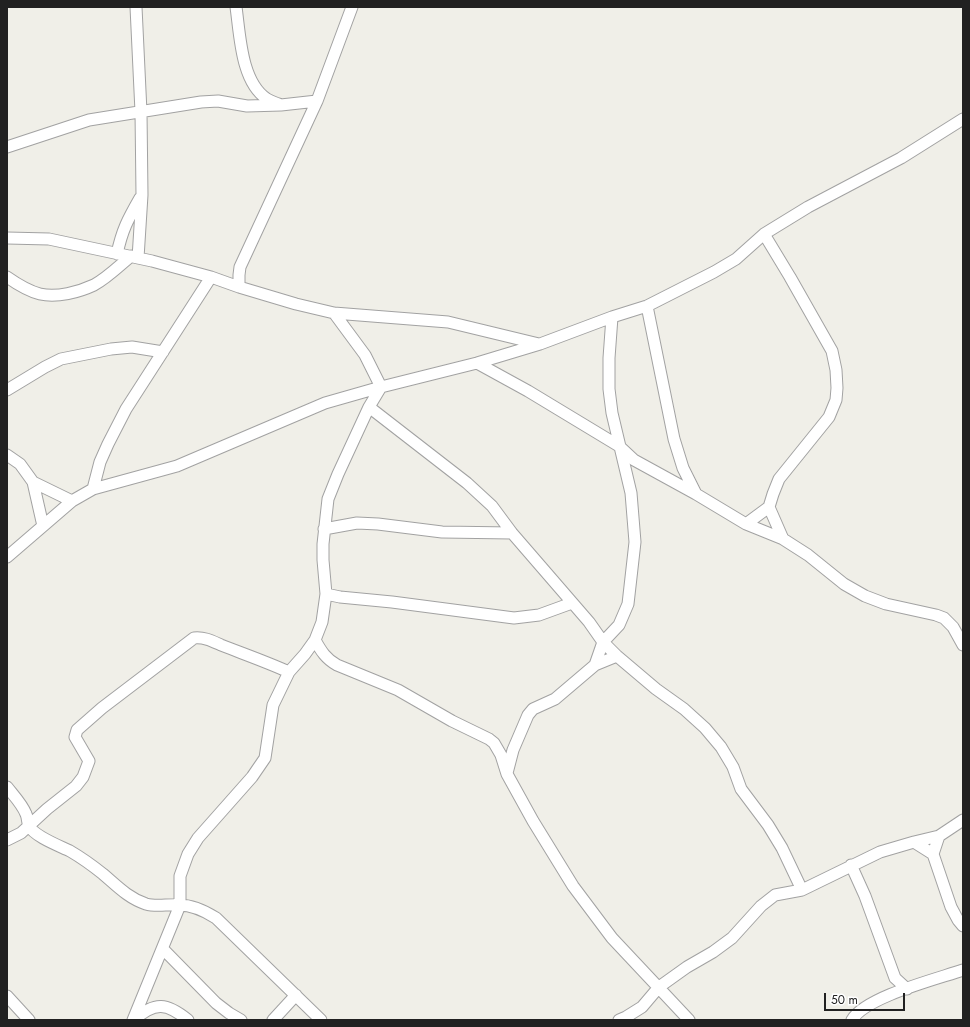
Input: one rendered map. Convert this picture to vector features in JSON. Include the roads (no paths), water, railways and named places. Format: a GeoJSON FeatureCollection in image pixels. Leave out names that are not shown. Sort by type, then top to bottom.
{"type":"FeatureCollection","features":[{"type":"Feature","properties":{"kind":"street"},"geometry":{"type":"LineString","coordinates":[[7,278],[25,288],[41,294],[56,295],[94,285],[134,257],[142,195],[141,112],[136,7]]}},
{"type":"Feature","properties":{"kind":"street"},"geometry":{"type":"LineString","coordinates":[[236,7],[246,68],[257,89],[267,99],[281,105]]}},
{"type":"Feature","properties":{"kind":"street"},"geometry":{"type":"LineString","coordinates":[[239,287],[240,267],[317,101],[352,7]]}},
{"type":"Feature","properties":{"kind":"street"},"geometry":{"type":"LineString","coordinates":[[7,147],[89,120],[141,112],[218,101],[247,106],[281,105],[317,101]]}},
{"type":"Feature","properties":{"kind":"street"},"geometry":{"type":"LineString","coordinates":[[7,557],[72,501],[93,489],[177,466],[325,403],[381,386],[477,363],[540,344],[612,317],[647,306],[720,269],[736,258],[764,234],[808,207],[901,158],[963,119]]}},
{"type":"Feature","properties":{"kind":"street"},"geometry":{"type":"LineString","coordinates":[[117,254],[126,222],[142,195]]}},
{"type":"Feature","properties":{"kind":"street"},"geometry":{"type":"LineString","coordinates":[[764,234],[832,351],[836,370],[836,400],[829,417],[779,479],[772,494],[769,507],[783,539]]}},
{"type":"Feature","properties":{"kind":"street"},"geometry":{"type":"LineString","coordinates":[[7,238],[49,239],[134,257],[212,276],[239,287],[296,304],[334,313],[448,322],[540,344]]}},
{"type":"Feature","properties":{"kind":"street"},"geometry":{"type":"LineString","coordinates":[[93,489],[100,462],[126,409],[212,276]]}},
{"type":"Feature","properties":{"kind":"street"},"geometry":{"type":"LineString","coordinates":[[647,306],[674,439],[683,468],[696,494]]}},
{"type":"Feature","properties":{"kind":"street"},"geometry":{"type":"LineString","coordinates":[[334,313],[365,355],[381,386]]}},
{"type":"Feature","properties":{"kind":"street"},"geometry":{"type":"LineString","coordinates":[[594,665],[603,642],[619,625],[628,604],[636,542],[631,493],[612,413],[609,358],[612,317]]}},
{"type":"Feature","properties":{"kind":"street"},"geometry":{"type":"LineString","coordinates":[[7,390],[45,366],[61,359],[111,349],[132,347],[163,352]]}},
{"type":"Feature","properties":{"kind":"street"},"geometry":{"type":"LineString","coordinates":[[477,363],[528,391],[619,446],[634,460],[696,494],[746,524],[783,539],[808,555],[844,584],[865,596],[886,604],[944,618],[953,627],[963,645]]}},
{"type":"Feature","properties":{"kind":"street"},"geometry":{"type":"LineString","coordinates":[[134,1020],[180,905],[180,876],[188,854],[198,838],[252,777],[265,758],[273,705],[290,672],[315,640],[322,622],[326,594],[323,560],[324,529],[328,499],[369,407],[381,386]]}},
{"type":"Feature","properties":{"kind":"street"},"geometry":{"type":"LineString","coordinates":[[369,407],[467,484],[492,506],[512,533],[588,622],[603,642],[656,689],[705,728],[721,747],[733,767],[741,789],[768,825],[782,848],[802,890]]}},
{"type":"Feature","properties":{"kind":"street"},"geometry":{"type":"LineString","coordinates":[[7,455],[20,464],[33,482],[43,526]]}},
{"type":"Feature","properties":{"kind":"street"},"geometry":{"type":"LineString","coordinates":[[33,482],[72,501]]}},
{"type":"Feature","properties":{"kind":"street"},"geometry":{"type":"LineString","coordinates":[[746,524],[769,507]]}},
{"type":"Feature","properties":{"kind":"street"},"geometry":{"type":"LineString","coordinates":[[324,529],[357,523],[378,524],[442,532],[512,533]]}},
{"type":"Feature","properties":{"kind":"street"},"geometry":{"type":"LineString","coordinates":[[326,594],[340,597],[392,602],[514,618],[539,615],[572,603]]}},
{"type":"Feature","properties":{"kind":"street"},"geometry":{"type":"LineString","coordinates":[[7,840],[21,833],[47,809],[76,786],[83,777],[89,761],[75,737],[77,730],[102,708],[194,638],[203,637],[256,657],[290,672]]}},
{"type":"Feature","properties":{"kind":"street"},"geometry":{"type":"LineString","coordinates":[[315,640],[322,654],[337,665],[398,690],[494,743],[501,755],[507,774],[533,821],[573,886],[612,938],[689,1020]]}},
{"type":"Feature","properties":{"kind":"street"},"geometry":{"type":"LineString","coordinates":[[507,774],[513,750],[526,719],[533,709],[555,700],[594,665],[617,656]]}},
{"type":"Feature","properties":{"kind":"street"},"geometry":{"type":"LineString","coordinates":[[7,787],[27,815],[29,826],[40,836],[56,846],[70,851],[89,863],[118,889],[146,904],[180,905],[192,907],[204,911],[216,918],[321,1020]]}},
{"type":"Feature","properties":{"kind":"street"},"geometry":{"type":"LineString","coordinates":[[619,1020],[642,1007],[659,987],[732,938],[761,906],[775,895],[802,890],[880,852],[939,836],[963,820]]}},
{"type":"Feature","properties":{"kind":"street"},"geometry":{"type":"LineString","coordinates":[[939,836],[934,854],[951,907],[963,926]]}},
{"type":"Feature","properties":{"kind":"street"},"geometry":{"type":"LineString","coordinates":[[914,842],[934,854]]}},
{"type":"Feature","properties":{"kind":"street"},"geometry":{"type":"LineString","coordinates":[[852,865],[895,978],[907,989]]}},
{"type":"Feature","properties":{"kind":"street"},"geometry":{"type":"LineString","coordinates":[[163,949],[216,1003],[228,1013],[241,1020]]}},
{"type":"Feature","properties":{"kind":"street"},"geometry":{"type":"LineString","coordinates":[[852,1020],[860,1011],[886,996],[963,970]]}},
{"type":"Feature","properties":{"kind":"street"},"geometry":{"type":"LineString","coordinates":[[886,996],[895,978]]}},
{"type":"Feature","properties":{"kind":"street"},"geometry":{"type":"LineString","coordinates":[[273,1020],[296,995]]}},
{"type":"Feature","properties":{"kind":"street"},"geometry":{"type":"LineString","coordinates":[[7,996],[29,1020]]}},
{"type":"Feature","properties":{"kind":"street"},"geometry":{"type":"LineString","coordinates":[[134,1020],[144,1011],[154,1007],[166,1007],[179,1013],[188,1020]]}}]}
